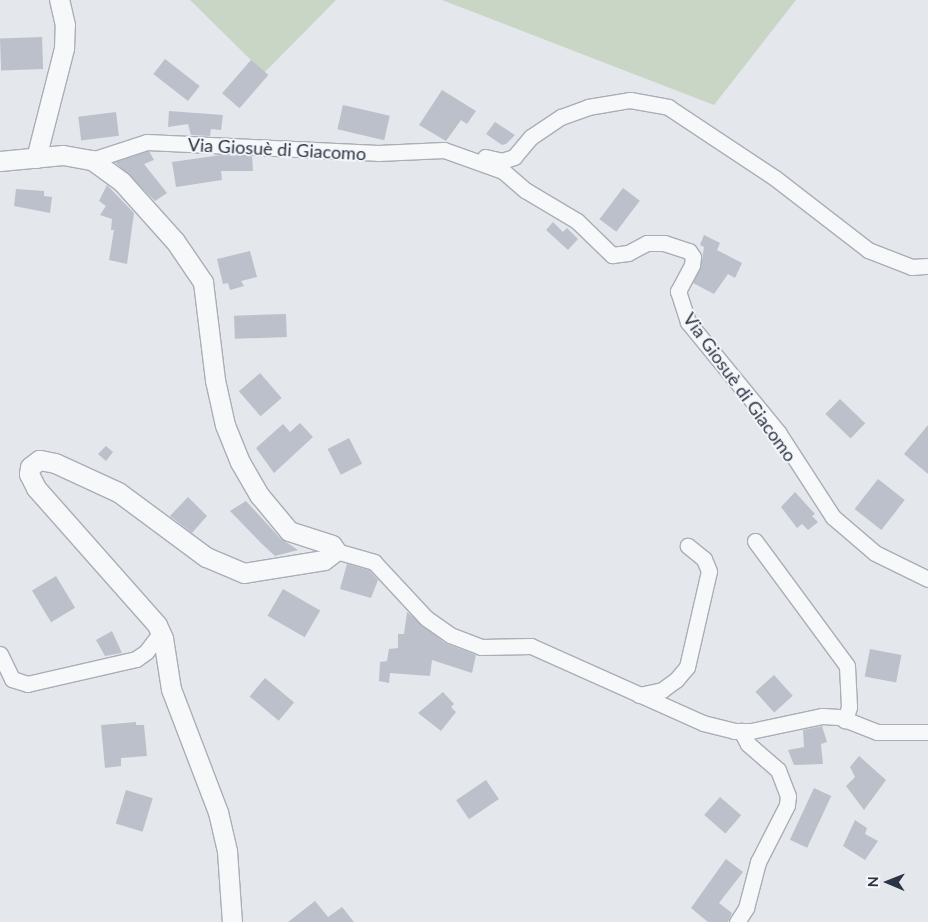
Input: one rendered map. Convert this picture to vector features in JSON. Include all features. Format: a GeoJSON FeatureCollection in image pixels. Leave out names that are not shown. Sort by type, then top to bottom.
{"type":"FeatureCollection","features":[{"type":"Feature","properties":{"kind":"street"},"geometry":{"type":"LineString","coordinates":[[36,158],[64,48],[66,25],[59,0]]}},
{"type":"Feature","properties":{"kind":"street","name":"Via Giosuè di Giacomo"},"geometry":{"type":"LineString","coordinates":[[92,160],[148,142],[378,154],[444,150],[502,161],[514,157],[531,137],[561,117],[588,107],[630,100],[668,107],[776,178],[868,250],[912,267],[928,266]]}},
{"type":"Feature","properties":{"kind":"street","name":"Via Giosuè di Giacomo"},"geometry":{"type":"LineString","coordinates":[[464,154],[503,171],[525,190],[564,212],[612,255],[628,253],[647,243],[664,243],[689,251],[693,257],[692,265],[678,291],[688,322],[778,432],[832,517],[875,552],[928,579]]}},
{"type":"Feature","properties":{"kind":"street"},"geometry":{"type":"LineString","coordinates":[[0,161],[63,155],[92,160],[122,182],[180,247],[203,282],[208,309],[209,350],[225,425],[260,496],[289,531],[306,539],[332,545],[336,552],[374,562],[426,618],[450,635],[481,646],[531,646],[703,723],[741,731],[822,716],[846,720],[877,732],[928,732]]}},
{"type":"Feature","properties":{"kind":"street"},"geometry":{"type":"LineString","coordinates":[[232,922],[228,851],[218,812],[171,689],[161,632],[36,488],[29,474],[33,463],[39,460],[55,463],[118,492],[206,556],[244,573],[324,560],[336,552]]}},
{"type":"Feature","properties":{"kind":"street"},"geometry":{"type":"LineString","coordinates":[[755,541],[847,666],[849,707],[846,720]]}},
{"type":"Feature","properties":{"kind":"street"},"geometry":{"type":"LineString","coordinates":[[638,695],[662,690],[676,680],[687,666],[708,571],[704,558],[688,546]]}},
{"type":"Feature","properties":{"kind":"street"},"geometry":{"type":"LineString","coordinates":[[0,654],[12,679],[26,684],[136,659],[146,652],[161,632]]}},
{"type":"Feature","properties":{"kind":"street"},"geometry":{"type":"LineString","coordinates":[[736,922],[746,908],[758,862],[787,805],[788,796],[778,770],[748,744],[741,731]]}},
{"type":"Feature","properties":{"kind":"green space"},"geometry":{"type":"Polygon","coordinates":[[[190,0],[336,0],[264,73],[190,0]]]}},
{"type":"Feature","properties":{"kind":"green space"},"geometry":{"type":"Polygon","coordinates":[[[442,0],[796,0],[714,105],[442,0]]]}},
{"type":"Feature","properties":{"kind":"building"},"geometry":{"type":"Polygon","coordinates":[[[42,37],[43,69],[1,70],[0,38],[42,37]]]}},
{"type":"Feature","properties":{"kind":"building"},"geometry":{"type":"Polygon","coordinates":[[[165,59],[200,86],[188,101],[153,74],[165,59]]]}},
{"type":"Feature","properties":{"kind":"building"},"geometry":{"type":"Polygon","coordinates":[[[251,60],[268,75],[239,108],[222,93],[251,60]]]}},
{"type":"Feature","properties":{"kind":"building"},"geometry":{"type":"Polygon","coordinates":[[[442,90],[476,111],[467,124],[461,120],[446,141],[419,125],[442,90]]]}},
{"type":"Feature","properties":{"kind":"building"},"geometry":{"type":"Polygon","coordinates":[[[343,105],[390,116],[384,140],[337,129],[343,105]]]}},
{"type":"Feature","properties":{"kind":"building"},"geometry":{"type":"Polygon","coordinates":[[[169,111],[223,115],[221,130],[211,129],[210,136],[191,135],[188,124],[168,127],[169,111]]]}},
{"type":"Feature","properties":{"kind":"building"},"geometry":{"type":"Polygon","coordinates":[[[116,112],[119,136],[81,140],[78,117],[116,112]]]}},
{"type":"Feature","properties":{"kind":"building"},"geometry":{"type":"Polygon","coordinates":[[[495,122],[515,135],[506,144],[502,145],[486,134],[495,122]]]}},
{"type":"Feature","properties":{"kind":"building"},"geometry":{"type":"Polygon","coordinates":[[[149,151],[154,160],[144,164],[167,193],[155,201],[115,162],[149,151]]]}},
{"type":"Feature","properties":{"kind":"building"},"geometry":{"type":"Polygon","coordinates":[[[221,155],[252,156],[253,171],[221,171],[222,180],[176,187],[172,162],[221,155]]]}},
{"type":"Feature","properties":{"kind":"building"},"geometry":{"type":"Polygon","coordinates":[[[107,185],[134,213],[127,264],[109,260],[114,230],[111,230],[112,219],[100,215],[106,206],[99,201],[107,185]]]}},
{"type":"Feature","properties":{"kind":"building"},"geometry":{"type":"Polygon","coordinates":[[[623,188],[640,201],[616,232],[600,219],[623,188]]]}},
{"type":"Feature","properties":{"kind":"building"},"geometry":{"type":"Polygon","coordinates":[[[16,189],[44,191],[44,196],[52,197],[50,213],[14,206],[16,189]]]}},
{"type":"Feature","properties":{"kind":"building"},"geometry":{"type":"Polygon","coordinates":[[[553,222],[563,232],[567,228],[578,239],[568,250],[546,230],[553,222]]]}},
{"type":"Feature","properties":{"kind":"building"},"geometry":{"type":"Polygon","coordinates":[[[704,235],[720,243],[717,250],[742,263],[735,278],[728,274],[714,294],[693,283],[701,266],[704,247],[700,245],[704,235]]]}},
{"type":"Feature","properties":{"kind":"building"},"geometry":{"type":"Polygon","coordinates":[[[250,251],[257,277],[241,281],[244,286],[230,290],[228,283],[223,284],[217,259],[250,251]]]}},
{"type":"Feature","properties":{"kind":"building"},"geometry":{"type":"Polygon","coordinates":[[[286,314],[287,337],[235,339],[234,316],[286,314]]]}},
{"type":"Feature","properties":{"kind":"building"},"geometry":{"type":"Polygon","coordinates":[[[260,373],[282,398],[261,416],[239,391],[260,373]]]}},
{"type":"Feature","properties":{"kind":"building"},"geometry":{"type":"Polygon","coordinates":[[[840,399],[865,423],[851,438],[825,414],[840,399]]]}},
{"type":"Feature","properties":{"kind":"building"},"geometry":{"type":"Polygon","coordinates":[[[300,423],[313,437],[274,473],[256,448],[283,424],[290,432],[300,423]]]}},
{"type":"Feature","properties":{"kind":"building"},"geometry":{"type":"Polygon","coordinates":[[[928,425],[928,474],[904,454],[928,425]]]}},
{"type":"Feature","properties":{"kind":"building"},"geometry":{"type":"Polygon","coordinates":[[[349,438],[362,464],[341,475],[328,449],[349,438]]]}},
{"type":"Feature","properties":{"kind":"building"},"geometry":{"type":"Polygon","coordinates":[[[106,446],[113,452],[106,461],[98,454],[106,446]]]}},
{"type":"Feature","properties":{"kind":"building"},"geometry":{"type":"Polygon","coordinates":[[[878,479],[905,500],[881,530],[855,509],[878,479]]]}},
{"type":"Feature","properties":{"kind":"building"},"geometry":{"type":"Polygon","coordinates":[[[795,492],[815,514],[812,516],[818,522],[808,530],[802,524],[797,528],[781,507],[795,492]]]}},
{"type":"Feature","properties":{"kind":"building"},"geometry":{"type":"Polygon","coordinates":[[[188,497],[207,516],[192,533],[170,516],[188,497]]]}},
{"type":"Feature","properties":{"kind":"building"},"geometry":{"type":"Polygon","coordinates":[[[246,501],[280,538],[298,550],[275,556],[262,544],[230,511],[246,501]]]}},
{"type":"Feature","properties":{"kind":"building"},"geometry":{"type":"Polygon","coordinates":[[[347,564],[369,570],[378,580],[371,598],[340,589],[347,564]]]}},
{"type":"Feature","properties":{"kind":"building"},"geometry":{"type":"Polygon","coordinates":[[[56,576],[75,608],[51,622],[32,590],[56,576]]]}},
{"type":"Feature","properties":{"kind":"building"},"geometry":{"type":"Polygon","coordinates":[[[283,589],[320,610],[305,637],[268,616],[283,589]]]}},
{"type":"Feature","properties":{"kind":"building"},"geometry":{"type":"Polygon","coordinates":[[[407,612],[445,643],[476,655],[472,673],[432,660],[430,676],[390,673],[389,683],[379,681],[380,662],[387,661],[389,649],[398,648],[398,634],[404,634],[407,612]]]}},
{"type":"Feature","properties":{"kind":"building"},"geometry":{"type":"Polygon","coordinates":[[[112,631],[122,653],[105,656],[96,640],[112,631]]]}},
{"type":"Feature","properties":{"kind":"building"},"geometry":{"type":"Polygon","coordinates":[[[870,649],[901,655],[896,683],[865,676],[870,649]]]}},
{"type":"Feature","properties":{"kind":"building"},"geometry":{"type":"Polygon","coordinates":[[[774,675],[793,696],[774,713],[755,692],[774,675]]]}},
{"type":"Feature","properties":{"kind":"building"},"geometry":{"type":"Polygon","coordinates":[[[265,678],[294,702],[279,721],[250,696],[265,678]]]}},
{"type":"Feature","properties":{"kind":"building"},"geometry":{"type":"Polygon","coordinates":[[[443,692],[454,704],[451,707],[456,712],[441,731],[418,713],[443,692]]]}},
{"type":"Feature","properties":{"kind":"building"},"geometry":{"type":"Polygon","coordinates":[[[136,722],[136,725],[144,725],[147,756],[121,758],[121,766],[105,768],[101,725],[136,722]]]}},
{"type":"Feature","properties":{"kind":"building"},"geometry":{"type":"Polygon","coordinates":[[[822,726],[827,742],[821,744],[823,764],[794,765],[788,750],[804,747],[803,730],[822,726]]]}},
{"type":"Feature","properties":{"kind":"building"},"geometry":{"type":"Polygon","coordinates":[[[859,756],[886,780],[864,810],[846,786],[855,777],[850,767],[859,756]]]}},
{"type":"Feature","properties":{"kind":"building"},"geometry":{"type":"Polygon","coordinates":[[[486,780],[499,799],[469,819],[456,800],[486,780]]]}},
{"type":"Feature","properties":{"kind":"building"},"geometry":{"type":"Polygon","coordinates":[[[814,788],[831,796],[807,848],[790,840],[814,788]]]}},
{"type":"Feature","properties":{"kind":"building"},"geometry":{"type":"Polygon","coordinates":[[[126,790],[153,798],[143,832],[116,823],[126,790]]]}},
{"type":"Feature","properties":{"kind":"building"},"geometry":{"type":"Polygon","coordinates":[[[720,797],[741,815],[725,833],[704,815],[720,797]]]}},
{"type":"Feature","properties":{"kind":"building"},"geometry":{"type":"Polygon","coordinates":[[[855,820],[867,828],[865,834],[878,841],[865,860],[843,846],[855,820]]]}},
{"type":"Feature","properties":{"kind":"building"},"geometry":{"type":"Polygon","coordinates":[[[726,859],[743,872],[719,903],[732,913],[728,922],[708,922],[691,908],[726,859]]]}},
{"type":"Feature","properties":{"kind":"building"},"geometry":{"type":"Polygon","coordinates":[[[315,901],[328,917],[342,907],[354,922],[288,922],[315,901]]]}}]}
